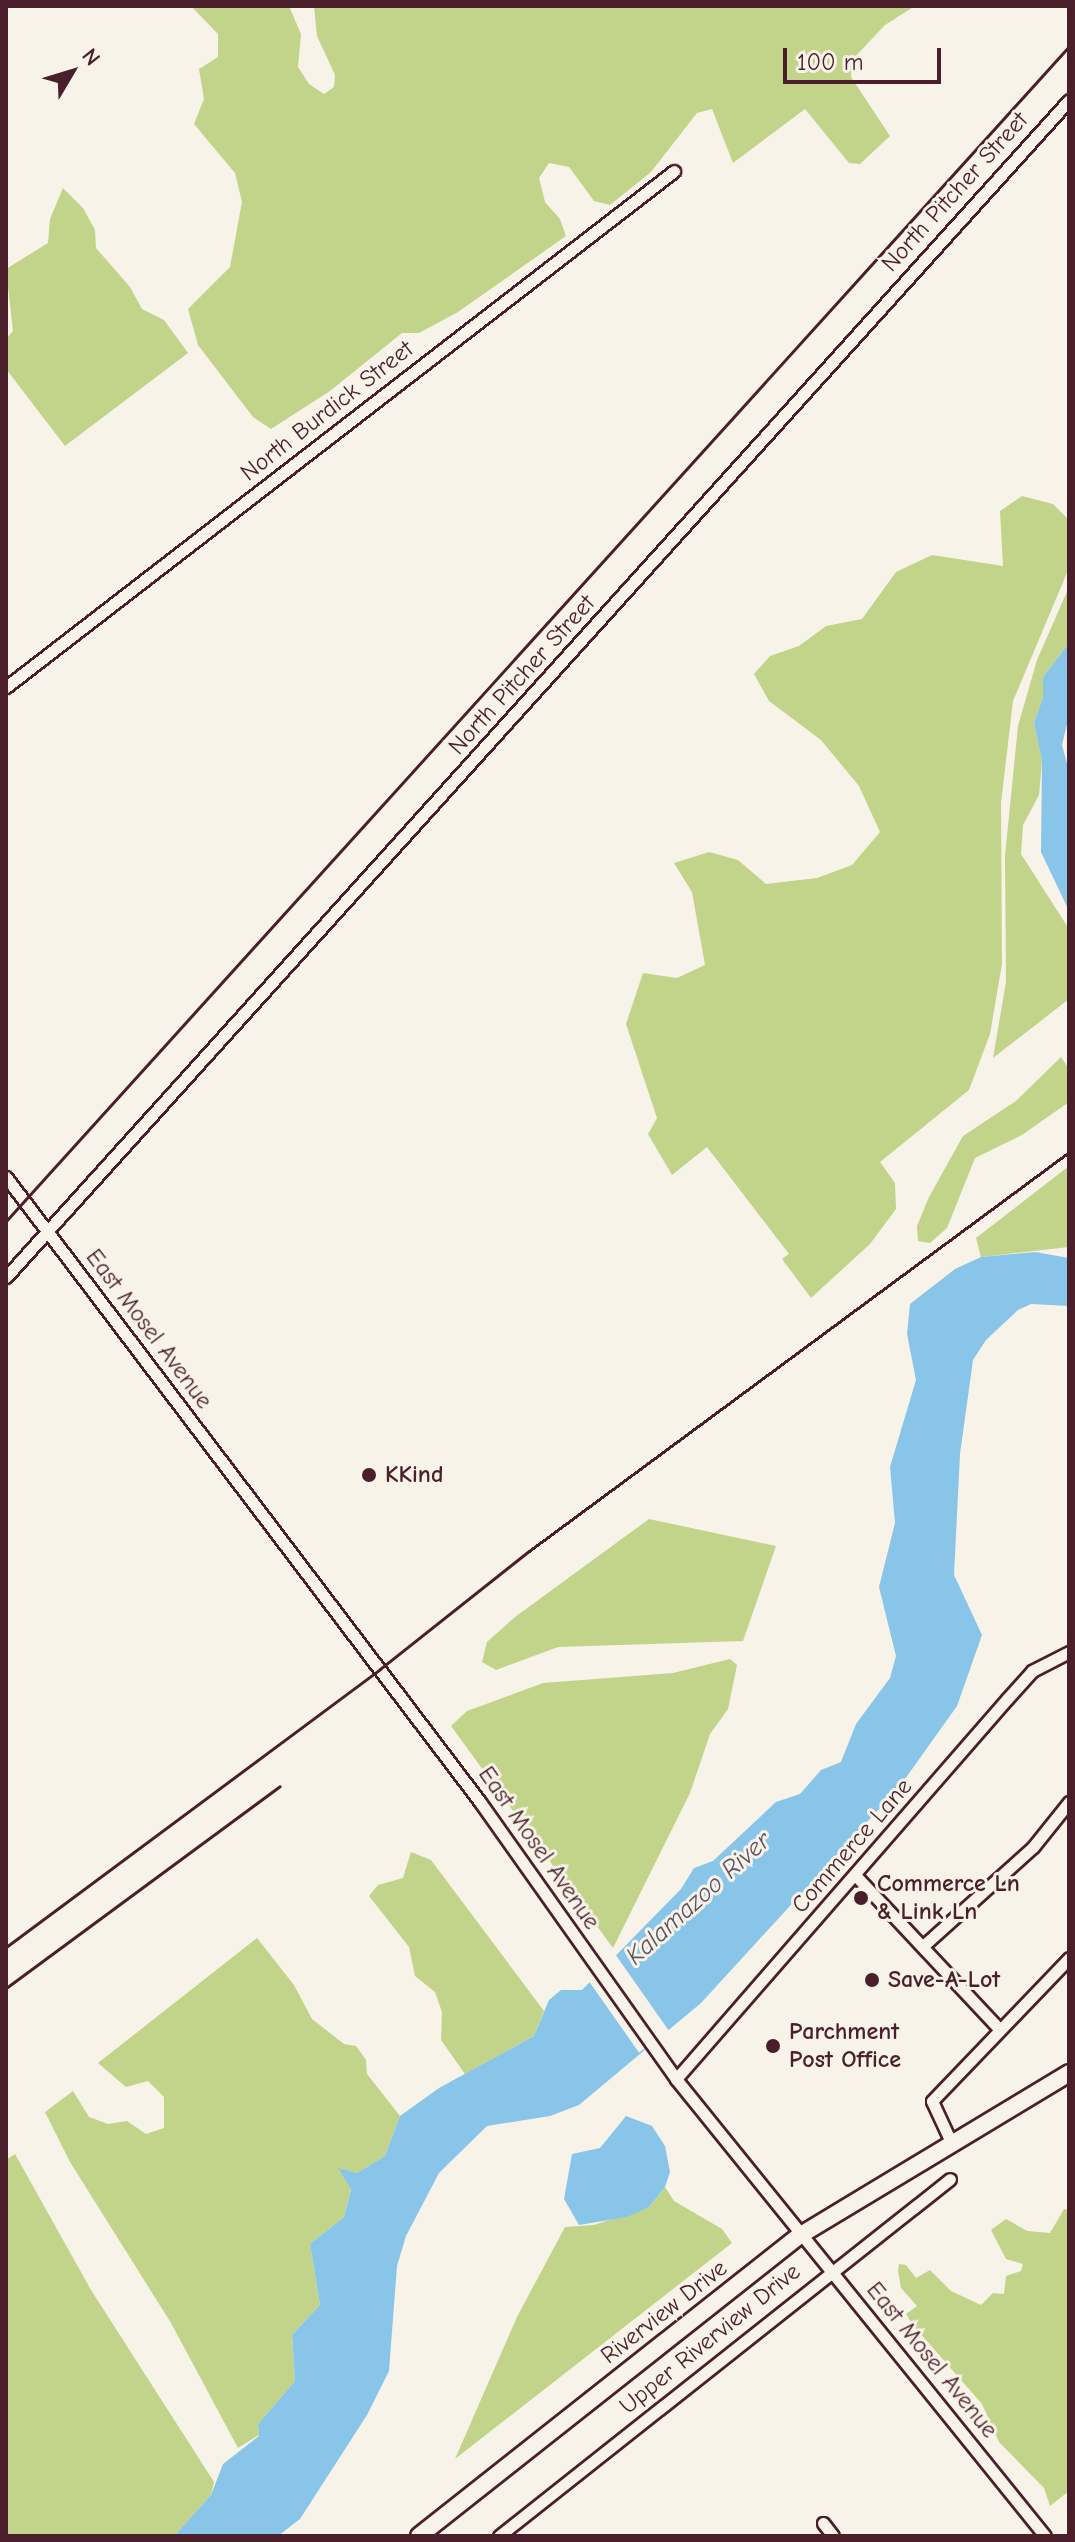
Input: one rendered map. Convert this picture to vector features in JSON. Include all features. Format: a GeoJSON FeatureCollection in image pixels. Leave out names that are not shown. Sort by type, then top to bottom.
{"type":"FeatureCollection","features":[{"type":"Feature","properties":{"kind":"street","name":"North Pitcher Street"},"geometry":{"type":"LineString","coordinates":[[6,1277],[1069,100]]}},
{"type":"Feature","properties":{"kind":"street","name":"North Burdick Street"},"geometry":{"type":"LineString","coordinates":[[6,687],[674,171]]}},
{"type":"Feature","properties":{"kind":"street","name":"East Mosel Avenue"},"geometry":{"type":"LineString","coordinates":[[6,1177],[480,1802],[676,2079],[799,2236],[831,2271],[1045,2536]]}},
{"type":"Feature","properties":{"kind":"street","name":"Commerce Lane"},"geometry":{"type":"LineString","coordinates":[[676,2079],[1032,1671],[1069,1652]]}},
{"type":"Feature","properties":{"kind":"street"},"geometry":{"type":"LineString","coordinates":[[923,1946],[1033,1847],[1069,1802]]}},
{"type":"Feature","properties":{"kind":"street"},"geometry":{"type":"LineString","coordinates":[[856,1876],[999,2029]]}},
{"type":"Feature","properties":{"kind":"street"},"geometry":{"type":"LineString","coordinates":[[951,2142],[932,2101],[1069,1958]]}},
{"type":"Feature","properties":{"kind":"street","name":"Riverview Drive"},"geometry":{"type":"LineString","coordinates":[[419,2536],[799,2236],[1069,2073]]}},
{"type":"Feature","properties":{"kind":"street","name":"Upper Riverview Drive"},"geometry":{"type":"LineString","coordinates":[[499,2536],[950,2179]]}},
{"type":"Feature","properties":{"kind":"street"},"geometry":{"type":"LineString","coordinates":[[823,2523],[833,2536]]}},
{"type":"Feature","properties":{"kind":"green space"},"geometry":{"type":"Polygon","coordinates":[[[191,6],[289,6],[301,34],[298,67],[309,84],[324,94],[334,87],[335,75],[317,36],[314,6],[915,6],[885,25],[852,60],[851,77],[890,136],[860,164],[849,163],[805,109],[733,163],[712,109],[697,113],[651,172],[610,205],[594,201],[569,167],[549,163],[539,178],[545,202],[560,219],[566,236],[458,312],[419,333],[402,333],[330,391],[271,429],[253,417],[198,345],[188,309],[230,267],[242,202],[235,173],[194,124],[204,99],[199,69],[218,57],[218,34],[191,6]]]}},
{"type":"Feature","properties":{"kind":"green space"},"geometry":{"type":"Polygon","coordinates":[[[63,188],[83,208],[95,230],[96,248],[130,287],[142,309],[164,320],[188,353],[65,446],[6,369],[6,339],[13,331],[6,269],[48,243],[50,219],[63,188]]]}},
{"type":"Feature","properties":{"kind":"green space"},"geometry":{"type":"Polygon","coordinates":[[[1022,496],[1053,504],[1069,520],[1069,568],[1013,701],[1001,803],[1002,964],[990,1034],[969,1090],[880,1162],[895,1183],[896,1209],[870,1244],[811,1298],[782,1259],[789,1254],[707,1147],[672,1175],[648,1134],[657,1118],[626,1024],[643,973],[677,978],[705,965],[692,892],[674,863],[709,852],[738,860],[766,884],[817,878],[852,865],[880,832],[859,786],[821,740],[769,701],[754,674],[770,656],[799,646],[826,626],[862,619],[896,572],[932,555],[1003,566],[1000,511],[1022,496]]]}},
{"type":"Feature","properties":{"kind":"green space"},"geometry":{"type":"Polygon","coordinates":[[[1069,587],[1069,643],[1043,677],[1043,697],[1034,723],[1042,761],[1039,795],[1023,825],[1021,854],[1069,929],[1069,999],[993,1058],[1006,982],[1005,856],[1018,726],[1037,660],[1069,587]]]}},
{"type":"Feature","properties":{"kind":"green space"},"geometry":{"type":"Polygon","coordinates":[[[1061,1057],[1069,1069],[1069,1102],[1022,1135],[975,1158],[947,1228],[930,1243],[918,1241],[917,1226],[929,1197],[963,1136],[1016,1101],[1061,1057]]]}},
{"type":"Feature","properties":{"kind":"green space"},"geometry":{"type":"Polygon","coordinates":[[[1069,1166],[1069,1247],[981,1257],[976,1238],[1069,1166]]]}},
{"type":"Feature","properties":{"kind":"green space"},"geometry":{"type":"Polygon","coordinates":[[[649,1519],[776,1546],[743,1641],[558,1647],[496,1670],[482,1662],[487,1642],[515,1617],[649,1519]]]}},
{"type":"Feature","properties":{"kind":"green space"},"geometry":{"type":"Polygon","coordinates":[[[730,1659],[737,1665],[728,1709],[710,1734],[690,1793],[613,1948],[451,1726],[467,1711],[543,1683],[673,1673],[730,1659]]]}},
{"type":"Feature","properties":{"kind":"green space"},"geometry":{"type":"Polygon","coordinates":[[[411,1852],[431,1860],[544,2011],[534,2036],[465,2074],[441,2040],[442,2012],[435,1992],[415,1976],[409,1947],[369,1896],[378,1885],[403,1878],[411,1852]]]}},
{"type":"Feature","properties":{"kind":"green space"},"geometry":{"type":"Polygon","coordinates":[[[257,1938],[294,1985],[312,2019],[344,2044],[356,2046],[366,2060],[367,2074],[400,2116],[385,2156],[357,2173],[339,2169],[351,2188],[344,2217],[310,2244],[320,2305],[292,2335],[295,2381],[258,2424],[259,2435],[238,2448],[171,2323],[70,2162],[45,2112],[73,2091],[89,2117],[108,2124],[127,2121],[146,2134],[164,2128],[164,2097],[148,2081],[126,2087],[98,2063],[257,1938]]]}},
{"type":"Feature","properties":{"kind":"green space"},"geometry":{"type":"Polygon","coordinates":[[[15,2154],[91,2290],[214,2482],[211,2495],[174,2536],[6,2536],[6,2160],[15,2154]]]}},
{"type":"Feature","properties":{"kind":"green space"},"geometry":{"type":"Polygon","coordinates":[[[665,2187],[674,2201],[722,2229],[732,2243],[455,2459],[517,2317],[565,2227],[594,2225],[649,2207],[665,2187]]]}},
{"type":"Feature","properties":{"kind":"green space"},"geometry":{"type":"Polygon","coordinates":[[[1064,2209],[1069,2210],[1069,2491],[1050,2506],[1044,2488],[999,2442],[982,2404],[912,2324],[906,2314],[917,2306],[901,2288],[898,2271],[899,2264],[906,2265],[916,2278],[930,2270],[951,2291],[981,2305],[993,2293],[1004,2294],[1006,2276],[1021,2271],[1023,2264],[1006,2259],[991,2230],[1006,2219],[1027,2231],[1050,2233],[1064,2209]]]}},
{"type":"Feature","properties":{"kind":"water"},"geometry":{"type":"Polygon","coordinates":[[[1069,643],[1069,716],[1062,745],[1069,771],[1069,911],[1041,852],[1042,761],[1034,723],[1043,697],[1043,677],[1069,643]]]}},
{"type":"Feature","properties":{"kind":"water","name":"Kalamazoo River"},"geometry":{"type":"Polygon","coordinates":[[[1035,1252],[1069,1258],[1069,1306],[1031,1304],[1018,1310],[986,1340],[973,1360],[960,1454],[954,1575],[982,1635],[957,1706],[900,1786],[701,2003],[579,2105],[550,2116],[487,2126],[439,2173],[406,2236],[397,2266],[389,2371],[367,2415],[300,2519],[278,2536],[174,2536],[211,2495],[223,2464],[259,2436],[258,2424],[295,2381],[292,2335],[320,2305],[310,2244],[344,2217],[351,2189],[338,2168],[357,2173],[385,2156],[400,2116],[439,2088],[534,2036],[549,2000],[561,1990],[582,1990],[681,1889],[694,1868],[713,1861],[776,1802],[800,1794],[821,1770],[841,1762],[856,1724],[890,1678],[896,1656],[879,1587],[895,1523],[890,1467],[916,1380],[907,1334],[910,1304],[955,1269],[981,1257],[1035,1252]]]}},
{"type":"Feature","properties":{"kind":"water"},"geometry":{"type":"Polygon","coordinates":[[[626,2116],[652,2126],[665,2146],[670,2172],[665,2187],[649,2207],[627,2217],[579,2225],[564,2199],[572,2154],[600,2148],[626,2116]]]}},
{"type":"Feature","properties":{"kind":"pier"},"geometry":{"type":"Polygon","coordinates":[[[613,1951],[669,2031],[639,2052],[583,1972],[613,1951]]]}},
{"type":"Feature","properties":{"kind":"railway"},"geometry":{"type":"LineString","coordinates":[[6,1221],[1069,46]]}},
{"type":"Feature","properties":{"kind":"railway"},"geometry":{"type":"LineString","coordinates":[[6,1947],[380,1669],[529,1551],[1069,1152]]}},
{"type":"Feature","properties":{"kind":"railway"},"geometry":{"type":"LineString","coordinates":[[6,1988],[280,1786]]}},
{"type":"Feature","properties":{"kind":"place","name":"KKind"},"geometry":{"type":"Point","coordinates":[369,1475]}},
{"type":"Feature","properties":{"kind":"place","name":"Commerce Ln & Link Ln"},"geometry":{"type":"Point","coordinates":[861,1898]}},
{"type":"Feature","properties":{"kind":"place","name":"Save-A-Lot"},"geometry":{"type":"Point","coordinates":[872,1980]}},
{"type":"Feature","properties":{"kind":"place","name":"Parchment Post Office"},"geometry":{"type":"Point","coordinates":[773,2046]}}]}
